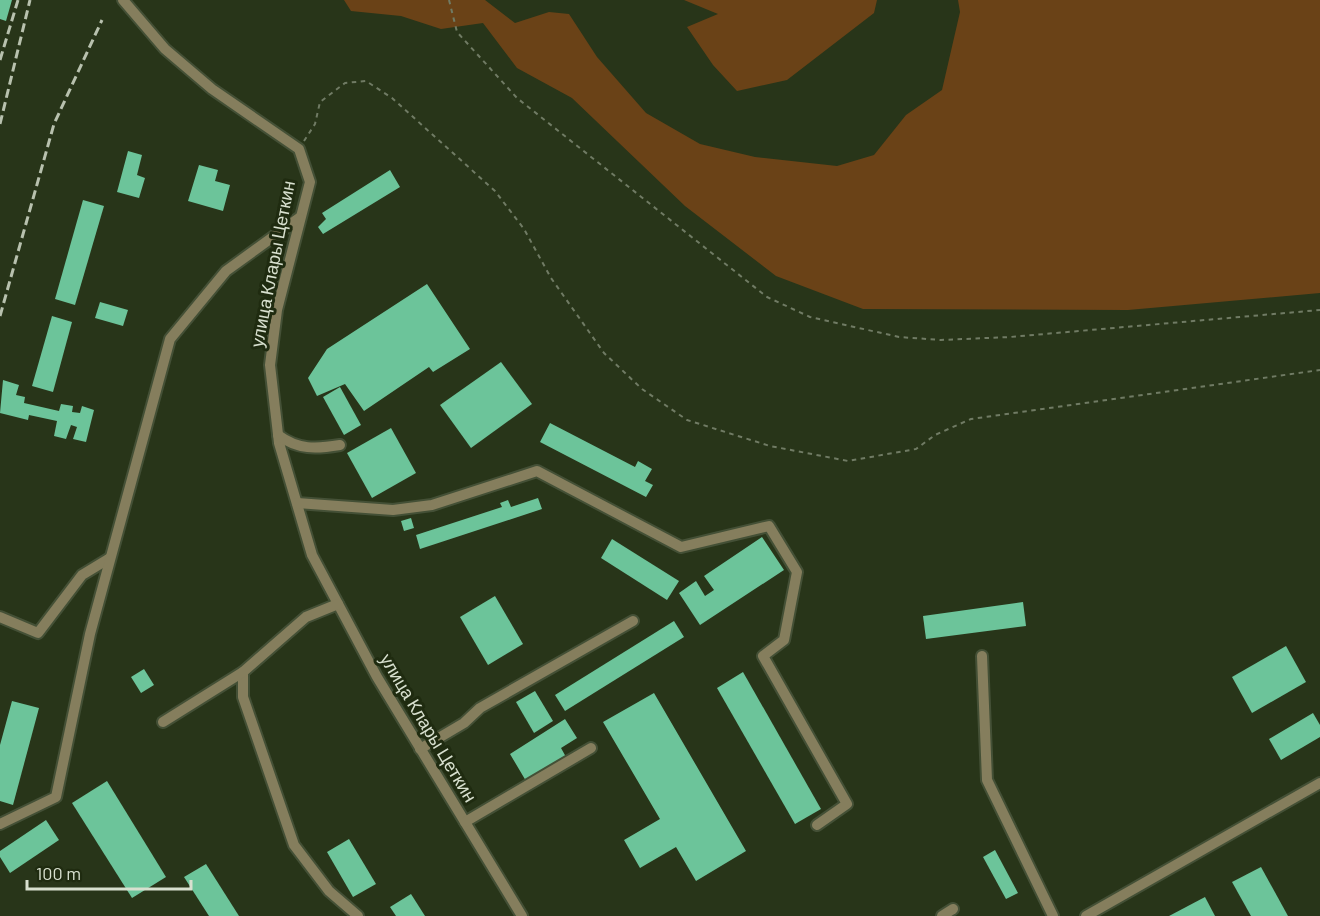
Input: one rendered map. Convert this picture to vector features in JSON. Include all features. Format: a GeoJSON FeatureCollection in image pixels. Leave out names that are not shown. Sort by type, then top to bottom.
{"type":"FeatureCollection","features":[{"type":"Feature","properties":{"kind":"street"},"geometry":{"type":"LineString","coordinates":[[123,0],[165,49],[212,89],[299,149]]}},
{"type":"Feature","properties":{"kind":"street","name":"улица Клары Цеткин"},"geometry":{"type":"LineString","coordinates":[[299,149],[310,182],[277,310],[270,365],[278,435],[312,555],[377,677],[522,916]]}},
{"type":"Feature","properties":{"kind":"street"},"geometry":{"type":"LineString","coordinates":[[0,824],[56,796],[90,634],[170,339],[226,271],[299,218]]}},
{"type":"Feature","properties":{"kind":"street"},"geometry":{"type":"LineString","coordinates":[[278,435],[292,445],[309,448],[340,445]]}},
{"type":"Feature","properties":{"kind":"street"},"geometry":{"type":"LineString","coordinates":[[297,503],[393,510],[432,506],[537,471],[681,547],[770,526],[797,572],[784,640],[763,656],[847,804],[817,825]]}},
{"type":"Feature","properties":{"kind":"street"},"geometry":{"type":"LineString","coordinates":[[0,617],[38,633],[82,575],[110,558]]}},
{"type":"Feature","properties":{"kind":"street"},"geometry":{"type":"LineString","coordinates":[[163,722],[243,672],[306,617],[338,604]]}},
{"type":"Feature","properties":{"kind":"street"},"geometry":{"type":"LineString","coordinates":[[420,748],[464,723],[480,708],[633,621]]}},
{"type":"Feature","properties":{"kind":"street"},"geometry":{"type":"LineString","coordinates":[[982,656],[987,780],[1053,916]]}},
{"type":"Feature","properties":{"kind":"street"},"geometry":{"type":"LineString","coordinates":[[243,672],[243,697],[294,845],[329,891],[358,916]]}},
{"type":"Feature","properties":{"kind":"street"},"geometry":{"type":"LineString","coordinates":[[465,822],[591,748]]}},
{"type":"Feature","properties":{"kind":"street"},"geometry":{"type":"LineString","coordinates":[[1086,916],[1320,783]]}},
{"type":"Feature","properties":{"kind":"street"},"geometry":{"type":"LineString","coordinates":[[942,916],[953,909]]}},
{"type":"Feature","properties":{"kind":"path"},"geometry":{"type":"LineString","coordinates":[[449,0],[457,32],[517,98],[767,297],[810,317],[899,337],[941,340],[1010,338],[1320,310]]}},
{"type":"Feature","properties":{"kind":"path"},"geometry":{"type":"LineString","coordinates":[[299,149],[315,124],[320,102],[345,83],[366,81],[392,98],[495,191],[524,230],[551,278],[604,352],[642,389],[687,420],[770,446],[848,461],[916,449],[935,435],[971,419],[1320,370]]}},
{"type":"Feature","properties":{"kind":"shaded area"},"geometry":{"type":"Polygon","coordinates":[[[344,0],[485,0],[515,23],[549,12],[569,14],[597,57],[646,113],[700,144],[755,157],[837,166],[874,155],[906,115],[942,90],[960,12],[958,0],[1320,0],[1320,293],[1128,310],[863,309],[776,276],[685,206],[572,98],[517,68],[483,23],[441,29],[401,16],[351,11],[344,0]]]}},
{"type":"Feature","properties":{"kind":"shaded area"},"geometry":{"type":"Polygon","coordinates":[[[684,0],[877,0],[874,13],[787,80],[737,91],[713,65],[687,27],[718,14],[684,0]]]}},
{"type":"Feature","properties":{"kind":"building"},"geometry":{"type":"Polygon","coordinates":[[[0,0],[12,0],[6,21],[0,19],[0,0]]]}},
{"type":"Feature","properties":{"kind":"building"},"geometry":{"type":"Polygon","coordinates":[[[128,151],[142,155],[137,175],[145,178],[139,198],[117,192],[128,151]]]}},
{"type":"Feature","properties":{"kind":"building"},"geometry":{"type":"Polygon","coordinates":[[[199,165],[218,170],[215,181],[230,185],[223,211],[188,201],[199,165]]]}},
{"type":"Feature","properties":{"kind":"building"},"geometry":{"type":"Polygon","coordinates":[[[390,170],[400,187],[323,234],[318,227],[326,219],[322,213],[390,170]]]}},
{"type":"Feature","properties":{"kind":"building"},"geometry":{"type":"Polygon","coordinates":[[[83,200],[104,206],[75,305],[55,299],[83,200]]]}},
{"type":"Feature","properties":{"kind":"building"},"geometry":{"type":"Polygon","coordinates":[[[427,284],[470,349],[433,372],[429,367],[364,411],[345,384],[317,396],[308,378],[327,349],[427,284]]]}},
{"type":"Feature","properties":{"kind":"building"},"geometry":{"type":"Polygon","coordinates":[[[100,302],[128,310],[123,326],[95,318],[100,302]]]}},
{"type":"Feature","properties":{"kind":"building"},"geometry":{"type":"Polygon","coordinates":[[[52,316],[72,322],[53,392],[32,386],[52,316]]]}},
{"type":"Feature","properties":{"kind":"building"},"geometry":{"type":"Polygon","coordinates":[[[501,362],[532,404],[471,448],[440,405],[501,362]]]}},
{"type":"Feature","properties":{"kind":"building"},"geometry":{"type":"Polygon","coordinates":[[[3,380],[19,385],[16,395],[25,397],[24,403],[59,411],[61,404],[73,406],[72,412],[80,413],[82,406],[94,410],[86,442],[73,439],[77,427],[71,425],[66,439],[54,436],[57,421],[29,415],[28,420],[0,413],[3,380]]]}},
{"type":"Feature","properties":{"kind":"building"},"geometry":{"type":"Polygon","coordinates":[[[340,387],[361,425],[344,435],[323,397],[340,387]]]}},
{"type":"Feature","properties":{"kind":"building"},"geometry":{"type":"Polygon","coordinates":[[[550,423],[635,467],[638,461],[652,469],[645,481],[653,485],[646,497],[540,442],[550,423]]]}},
{"type":"Feature","properties":{"kind":"building"},"geometry":{"type":"Polygon","coordinates":[[[391,428],[416,473],[372,498],[347,453],[391,428]]]}},
{"type":"Feature","properties":{"kind":"building"},"geometry":{"type":"Polygon","coordinates":[[[538,498],[542,509],[420,549],[416,535],[502,507],[500,503],[508,500],[511,507],[538,498]]]}},
{"type":"Feature","properties":{"kind":"building"},"geometry":{"type":"Polygon","coordinates":[[[411,518],[414,528],[404,531],[401,521],[411,518]]]}},
{"type":"Feature","properties":{"kind":"building"},"geometry":{"type":"Polygon","coordinates":[[[762,537],[784,570],[700,625],[679,593],[696,581],[705,596],[714,590],[704,576],[762,537]]]}},
{"type":"Feature","properties":{"kind":"building"},"geometry":{"type":"Polygon","coordinates":[[[612,539],[679,581],[667,600],[601,558],[612,539]]]}},
{"type":"Feature","properties":{"kind":"building"},"geometry":{"type":"Polygon","coordinates":[[[495,596],[523,644],[488,665],[460,617],[495,596]]]}},
{"type":"Feature","properties":{"kind":"building"},"geometry":{"type":"Polygon","coordinates":[[[1023,602],[1026,626],[926,639],[923,616],[1023,602]]]}},
{"type":"Feature","properties":{"kind":"building"},"geometry":{"type":"Polygon","coordinates":[[[674,621],[684,637],[565,711],[555,695],[674,621]]]}},
{"type":"Feature","properties":{"kind":"building"},"geometry":{"type":"Polygon","coordinates":[[[1286,646],[1306,682],[1252,713],[1232,677],[1286,646]]]}},
{"type":"Feature","properties":{"kind":"building"},"geometry":{"type":"Polygon","coordinates":[[[144,669],[154,685],[141,693],[131,677],[144,669]]]}},
{"type":"Feature","properties":{"kind":"building"},"geometry":{"type":"Polygon","coordinates":[[[743,672],[821,809],[795,824],[717,688],[743,672]]]}},
{"type":"Feature","properties":{"kind":"building"},"geometry":{"type":"Polygon","coordinates":[[[535,691],[553,721],[534,733],[516,702],[535,691]]]}},
{"type":"Feature","properties":{"kind":"building"},"geometry":{"type":"Polygon","coordinates":[[[654,693],[746,851],[696,881],[676,847],[640,868],[624,840],[660,819],[603,722],[654,693]]]}},
{"type":"Feature","properties":{"kind":"building"},"geometry":{"type":"Polygon","coordinates":[[[12,701],[39,708],[13,805],[0,801],[0,745],[12,701]]]}},
{"type":"Feature","properties":{"kind":"building"},"geometry":{"type":"Polygon","coordinates":[[[1313,713],[1320,725],[1320,737],[1281,760],[1269,739],[1313,713]]]}},
{"type":"Feature","properties":{"kind":"building"},"geometry":{"type":"Polygon","coordinates":[[[565,719],[577,738],[561,748],[566,757],[526,781],[510,754],[565,719]]]}},
{"type":"Feature","properties":{"kind":"building"},"geometry":{"type":"Polygon","coordinates":[[[107,781],[166,877],[132,898],[72,803],[107,781]]]}},
{"type":"Feature","properties":{"kind":"building"},"geometry":{"type":"Polygon","coordinates":[[[46,820],[59,840],[10,873],[0,857],[0,851],[46,820]]]}},
{"type":"Feature","properties":{"kind":"building"},"geometry":{"type":"Polygon","coordinates":[[[349,839],[376,884],[353,897],[327,852],[349,839]]]}},
{"type":"Feature","properties":{"kind":"building"},"geometry":{"type":"Polygon","coordinates":[[[995,850],[1018,893],[1006,899],[983,857],[995,850]]]}},
{"type":"Feature","properties":{"kind":"building"},"geometry":{"type":"Polygon","coordinates":[[[206,864],[239,916],[209,916],[184,877],[206,864]]]}},
{"type":"Feature","properties":{"kind":"building"},"geometry":{"type":"Polygon","coordinates":[[[1261,867],[1288,916],[1251,916],[1232,882],[1261,867]]]}},
{"type":"Feature","properties":{"kind":"building"},"geometry":{"type":"Polygon","coordinates":[[[411,894],[425,916],[396,916],[390,907],[411,894]]]}},
{"type":"Feature","properties":{"kind":"building"},"geometry":{"type":"Polygon","coordinates":[[[1205,897],[1215,916],[1169,916],[1205,897]]]}},
{"type":"Feature","properties":{"kind":"railway"},"geometry":{"type":"LineString","coordinates":[[0,60],[18,0]]}},
{"type":"Feature","properties":{"kind":"railway"},"geometry":{"type":"LineString","coordinates":[[0,124],[30,0]]}},
{"type":"Feature","properties":{"kind":"railway"},"geometry":{"type":"LineString","coordinates":[[0,316],[54,124],[102,20]]}}]}
